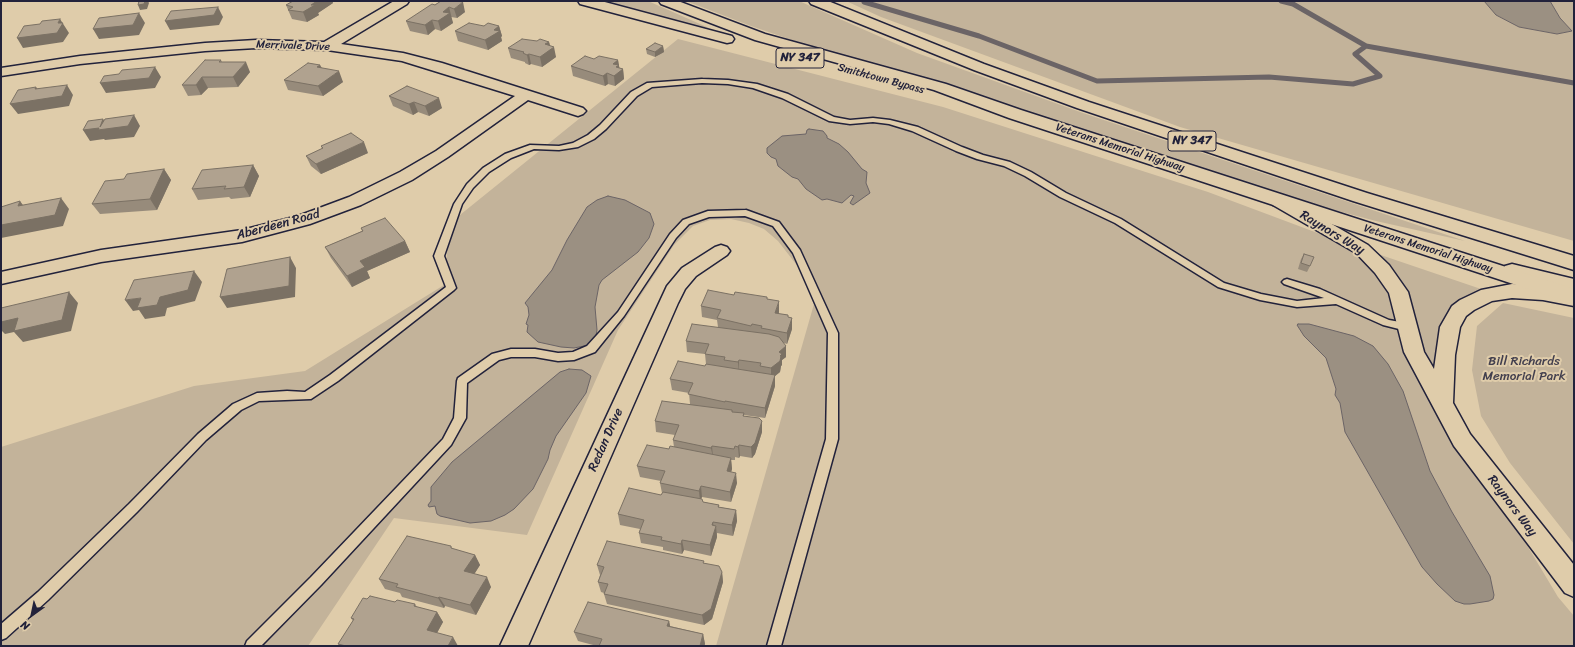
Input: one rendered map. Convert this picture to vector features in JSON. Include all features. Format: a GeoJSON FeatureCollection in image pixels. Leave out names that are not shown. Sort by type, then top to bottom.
{"type":"FeatureCollection","features":[{"type":"Feature","properties":{"kind":"main road","name":"Smithtown Bypass"},"geometry":{"type":"LineString","coordinates":[[585,1],[1015,114]]}},
{"type":"Feature","properties":{"kind":"main road","name":"Veterans Memorial Highway"},"geometry":{"type":"LineString","coordinates":[[666,1],[754,35],[803,50],[940,87],[1015,114],[1574,298]]}},
{"type":"Feature","properties":{"kind":"main road","name":"NY 347"},"geometry":{"type":"LineString","coordinates":[[816,1],[979,67],[1083,105],[1367,199],[1574,263]]}},
{"type":"Feature","properties":{"kind":"main road"},"geometry":{"type":"LineString","coordinates":[[1458,259],[1574,286]]}},
{"type":"Feature","properties":{"kind":"street"},"geometry":{"type":"LineString","coordinates":[[327,46],[402,1]]}},
{"type":"Feature","properties":{"kind":"street","name":"Merrivale Drive"},"geometry":{"type":"LineString","coordinates":[[1,72],[80,60],[205,47],[256,44],[327,46],[403,57],[437,66],[578,111]]}},
{"type":"Feature","properties":{"kind":"street","name":"Aberdeen Road"},"geometry":{"type":"LineString","coordinates":[[1,278],[101,256],[242,236],[304,220],[355,201],[406,176],[442,154],[525,95]]}},
{"type":"Feature","properties":{"kind":"street","name":"Raynors Way"},"geometry":{"type":"LineString","coordinates":[[1274,198],[1349,241],[1372,258],[1391,281],[1398,292],[1414,352],[1462,440],[1574,585]]}},
{"type":"Feature","properties":{"kind":"street","name":"Redan Drive"},"geometry":{"type":"LineString","coordinates":[[514,646],[665,309],[677,286],[689,272],[721,251]]}},
{"type":"Feature","properties":{"kind":"street"},"geometry":{"type":"LineString","coordinates":[[1442,404],[1445,355],[1450,327],[1459,311],[1467,305],[1488,295],[1512,291],[1543,293],[1574,298]]}},
{"type":"Feature","properties":{"kind":"lane"},"geometry":{"type":"LineString","coordinates":[[1,634],[43,596],[133,508],[202,437],[237,407],[257,397],[287,395],[307,396],[334,378],[451,288],[439,256],[458,204],[470,186],[486,170],[508,156],[533,147],[559,148],[575,145],[591,137],[603,127],[634,94],[650,85],[702,81],[728,82],[754,86],[784,96],[832,119],[850,122],[879,120],[915,129],[980,157],[1007,164],[1028,174],[1063,195],[1118,220],[1220,285],[1260,297],[1297,304],[1338,300]]}},
{"type":"Feature","properties":{"kind":"lane"},"geometry":{"type":"LineString","coordinates":[[252,646],[316,581],[447,442],[460,418],[462,381],[496,357],[511,353],[536,353],[558,357],[574,356],[591,349],[621,314],[673,236],[686,222],[708,214],[746,214],[776,224],[797,252],[834,333],[832,439],[799,551],[774,646]]}},
{"type":"Feature","properties":{"kind":"lane"},"geometry":{"type":"LineString","coordinates":[[1288,282],[1338,300],[1387,323],[1407,327]]}},
{"type":"Feature","properties":{"kind":"green space"},"geometry":{"type":"Polygon","coordinates":[[[603,1],[648,1],[709,28],[686,24],[603,1]]]}},
{"type":"Feature","properties":{"kind":"green space"},"geometry":{"type":"Polygon","coordinates":[[[686,1],[799,1],[917,53],[1083,113],[1465,241],[1376,221],[1315,205],[830,53],[751,26],[686,1]]]}},
{"type":"Feature","properties":{"kind":"green space"},"geometry":{"type":"Polygon","coordinates":[[[846,1],[1484,1],[1496,15],[1519,27],[1557,34],[1572,31],[1560,18],[1550,1],[1574,1],[1574,241],[1180,127],[881,17],[846,1]]]}},
{"type":"Feature","properties":{"kind":"green space"},"geometry":{"type":"Polygon","coordinates":[[[678,39],[943,107],[1208,192],[1347,244],[1379,274],[1399,311],[1412,353],[1558,597],[1574,616],[1574,646],[716,646],[814,304],[799,268],[778,241],[764,229],[749,223],[731,219],[710,220],[693,226],[674,245],[618,330],[527,535],[394,518],[308,646],[1,646],[1,447],[194,386],[305,371],[444,285],[450,223],[678,39]]]}},
{"type":"Feature","properties":{"kind":"green space"},"geometry":{"type":"Polygon","coordinates":[[[1369,251],[1481,289],[1463,302],[1442,322],[1434,375],[1369,251]]]}},
{"type":"Feature","properties":{"kind":"green space","name":"Bill Richards Memorial Park"},"geometry":{"type":"Polygon","coordinates":[[[1503,303],[1574,318],[1574,544],[1510,463],[1481,416],[1472,370],[1477,326],[1503,303]]]}},
{"type":"Feature","properties":{"kind":"shaded area"},"geometry":{"type":"Polygon","coordinates":[[[1484,1],[1550,1],[1560,18],[1572,31],[1557,34],[1519,27],[1496,15],[1484,1]]]}},
{"type":"Feature","properties":{"kind":"shaded area"},"geometry":{"type":"Polygon","coordinates":[[[807,130],[823,131],[827,138],[839,144],[848,152],[862,169],[867,172],[866,183],[870,193],[853,205],[850,203],[854,196],[851,195],[842,203],[827,199],[822,200],[806,189],[798,179],[792,177],[778,166],[776,159],[767,153],[767,148],[782,136],[806,134],[807,130]]]}},
{"type":"Feature","properties":{"kind":"shaded area"},"geometry":{"type":"Polygon","coordinates":[[[608,196],[625,200],[650,213],[654,224],[649,238],[638,252],[602,280],[599,285],[595,307],[597,330],[595,341],[589,345],[574,348],[538,342],[527,332],[528,325],[526,324],[529,315],[528,307],[525,303],[552,270],[567,240],[587,207],[597,200],[608,196]]]}},
{"type":"Feature","properties":{"kind":"shaded area"},"geometry":{"type":"Polygon","coordinates":[[[1309,324],[1354,336],[1373,346],[1388,364],[1403,391],[1430,471],[1452,512],[1490,576],[1494,595],[1493,599],[1470,604],[1455,601],[1422,567],[1345,432],[1340,403],[1335,395],[1336,389],[1326,358],[1304,336],[1297,325],[1309,324]]]}},
{"type":"Feature","properties":{"kind":"shaded area"},"geometry":{"type":"Polygon","coordinates":[[[569,369],[582,370],[591,376],[586,393],[556,436],[548,459],[533,489],[514,509],[491,521],[470,523],[440,516],[437,514],[435,506],[429,507],[428,505],[431,501],[431,487],[452,462],[560,372],[569,369]]]}},
{"type":"Feature","properties":{"kind":"building"},"geometry":{"type":"Polygon","coordinates":[[[139,1],[145,1],[144,4],[138,5],[139,1]]]}},
{"type":"Feature","properties":{"kind":"building"},"geometry":{"type":"Polygon","coordinates":[[[293,1],[317,1],[311,5],[315,5],[303,12],[288,10],[293,7],[286,5],[293,1]]]}},
{"type":"Feature","properties":{"kind":"building"},"geometry":{"type":"Polygon","coordinates":[[[441,1],[463,2],[454,9],[449,7],[443,12],[450,13],[438,21],[432,20],[425,25],[406,21],[432,4],[435,5],[441,1]]]}},
{"type":"Feature","properties":{"kind":"building"},"geometry":{"type":"Polygon","coordinates":[[[218,7],[214,15],[165,21],[171,11],[218,7]]]}},
{"type":"Feature","properties":{"kind":"building"},"geometry":{"type":"Polygon","coordinates":[[[139,13],[133,25],[93,29],[99,18],[139,13]]]}},
{"type":"Feature","properties":{"kind":"building"},"geometry":{"type":"Polygon","coordinates":[[[60,19],[58,23],[63,23],[57,33],[17,38],[24,26],[40,24],[42,21],[60,19]]]}},
{"type":"Feature","properties":{"kind":"building"},"geometry":{"type":"Polygon","coordinates":[[[469,23],[484,26],[488,23],[499,26],[494,30],[500,31],[485,40],[455,31],[469,23]]]}},
{"type":"Feature","properties":{"kind":"building"},"geometry":{"type":"Polygon","coordinates":[[[522,39],[537,41],[540,39],[549,42],[545,44],[554,47],[540,57],[529,54],[527,55],[523,53],[524,52],[508,48],[522,39]]]}},
{"type":"Feature","properties":{"kind":"building"},"geometry":{"type":"Polygon","coordinates":[[[655,43],[663,46],[655,52],[646,49],[655,43]]]}},
{"type":"Feature","properties":{"kind":"building"},"geometry":{"type":"Polygon","coordinates":[[[585,56],[594,59],[599,56],[618,60],[613,64],[619,65],[616,67],[623,69],[614,76],[607,73],[603,76],[571,66],[585,56]]]}},
{"type":"Feature","properties":{"kind":"building"},"geometry":{"type":"Polygon","coordinates":[[[205,60],[221,60],[219,62],[246,62],[233,77],[202,77],[196,85],[182,85],[205,60]]]}},
{"type":"Feature","properties":{"kind":"building"},"geometry":{"type":"Polygon","coordinates":[[[308,63],[320,65],[317,67],[339,71],[318,86],[284,80],[308,63]]]}},
{"type":"Feature","properties":{"kind":"building"},"geometry":{"type":"Polygon","coordinates":[[[155,67],[149,78],[100,83],[104,76],[119,74],[122,70],[155,67]]]}},
{"type":"Feature","properties":{"kind":"building"},"geometry":{"type":"Polygon","coordinates":[[[67,85],[62,96],[10,104],[18,90],[67,85]]]}},
{"type":"Feature","properties":{"kind":"building"},"geometry":{"type":"Polygon","coordinates":[[[407,86],[439,98],[425,106],[414,102],[409,104],[389,96],[407,86]]]}},
{"type":"Feature","properties":{"kind":"building"},"geometry":{"type":"Polygon","coordinates":[[[134,115],[128,126],[98,130],[99,128],[83,130],[88,121],[103,119],[100,127],[105,119],[134,115]]]}},
{"type":"Feature","properties":{"kind":"building"},"geometry":{"type":"Polygon","coordinates":[[[351,133],[364,142],[316,164],[306,156],[323,148],[321,146],[351,133]]]}},
{"type":"Feature","properties":{"kind":"building"},"geometry":{"type":"Polygon","coordinates":[[[253,165],[244,187],[224,189],[226,186],[192,189],[202,170],[253,165]]]}},
{"type":"Feature","properties":{"kind":"building"},"geometry":{"type":"Polygon","coordinates":[[[164,169],[150,199],[92,204],[105,181],[124,179],[127,174],[164,169]]]}},
{"type":"Feature","properties":{"kind":"building"},"geometry":{"type":"Polygon","coordinates":[[[61,198],[55,215],[1,225],[1,207],[20,201],[18,206],[61,198]]]}},
{"type":"Feature","properties":{"kind":"building"},"geometry":{"type":"Polygon","coordinates":[[[385,218],[405,241],[360,261],[365,267],[347,276],[325,247],[363,231],[361,228],[385,218]]]}},
{"type":"Feature","properties":{"kind":"building"},"geometry":{"type":"Polygon","coordinates":[[[1304,254],[1314,257],[1310,266],[1301,263],[1304,254]]]}},
{"type":"Feature","properties":{"kind":"building"},"geometry":{"type":"Polygon","coordinates":[[[290,257],[289,286],[220,297],[227,269],[290,257]]]}},
{"type":"Feature","properties":{"kind":"building"},"geometry":{"type":"Polygon","coordinates":[[[194,271],[188,290],[160,297],[157,305],[137,308],[141,298],[125,300],[134,280],[194,271]]]}},
{"type":"Feature","properties":{"kind":"building"},"geometry":{"type":"Polygon","coordinates":[[[708,290],[734,295],[735,292],[767,297],[767,299],[779,301],[775,313],[788,315],[788,317],[792,318],[787,333],[761,328],[762,326],[752,324],[751,326],[717,318],[721,310],[701,306],[708,290]]]}},
{"type":"Feature","properties":{"kind":"building"},"geometry":{"type":"Polygon","coordinates":[[[69,292],[62,320],[14,331],[18,318],[1,322],[1,308],[69,292]]]}},
{"type":"Feature","properties":{"kind":"building"},"geometry":{"type":"Polygon","coordinates":[[[692,324],[769,334],[779,337],[786,346],[779,352],[782,354],[780,356],[780,361],[771,368],[760,366],[761,363],[739,360],[738,362],[724,360],[725,357],[705,354],[709,344],[686,341],[692,324]]]}},
{"type":"Feature","properties":{"kind":"building"},"geometry":{"type":"Polygon","coordinates":[[[678,361],[775,375],[765,408],[725,402],[688,394],[693,383],[670,379],[678,361]]]}},
{"type":"Feature","properties":{"kind":"building"},"geometry":{"type":"Polygon","coordinates":[[[662,401],[732,410],[732,412],[744,413],[743,416],[759,418],[762,421],[755,443],[751,447],[739,445],[738,447],[735,446],[734,449],[712,446],[711,448],[673,440],[679,425],[655,421],[662,401]]]}},
{"type":"Feature","properties":{"kind":"building"},"geometry":{"type":"Polygon","coordinates":[[[647,445],[669,449],[670,446],[731,458],[727,471],[736,473],[730,492],[701,486],[699,491],[660,483],[665,471],[637,466],[647,445]]]}},
{"type":"Feature","properties":{"kind":"building"},"geometry":{"type":"Polygon","coordinates":[[[629,488],[661,495],[663,492],[702,499],[703,502],[719,505],[718,507],[736,510],[732,525],[713,522],[712,525],[716,526],[710,545],[682,540],[681,544],[661,540],[662,537],[639,533],[644,520],[618,514],[629,488]]]}},
{"type":"Feature","properties":{"kind":"building"},"geometry":{"type":"Polygon","coordinates":[[[407,536],[451,546],[451,548],[475,555],[464,571],[487,577],[470,605],[396,587],[398,584],[379,579],[407,536]]]}},
{"type":"Feature","properties":{"kind":"building"},"geometry":{"type":"Polygon","coordinates":[[[607,541],[704,561],[703,563],[719,566],[722,572],[711,609],[702,615],[604,594],[608,584],[598,582],[604,567],[597,565],[607,541]]]}},
{"type":"Feature","properties":{"kind":"building"},"geometry":{"type":"Polygon","coordinates":[[[370,596],[395,602],[397,600],[415,604],[414,606],[437,612],[427,630],[453,637],[448,646],[346,646],[338,644],[354,619],[351,618],[363,598],[367,599],[370,596]]]}},
{"type":"Feature","properties":{"kind":"building"},"geometry":{"type":"Polygon","coordinates":[[[588,602],[669,621],[667,626],[703,634],[700,646],[599,646],[602,639],[574,632],[588,602]]]}},
{"type":"Feature","properties":{"kind":"waterway"},"geometry":{"type":"LineString","coordinates":[[1281,1],[1293,4],[1366,46]]}},
{"type":"Feature","properties":{"kind":"waterway"},"geometry":{"type":"LineString","coordinates":[[864,2],[979,36],[1097,81],[1269,77],[1353,84],[1380,76],[1355,54],[1366,46]]}},
{"type":"Feature","properties":{"kind":"waterway"},"geometry":{"type":"LineString","coordinates":[[1366,46],[1574,83]]}}]}
